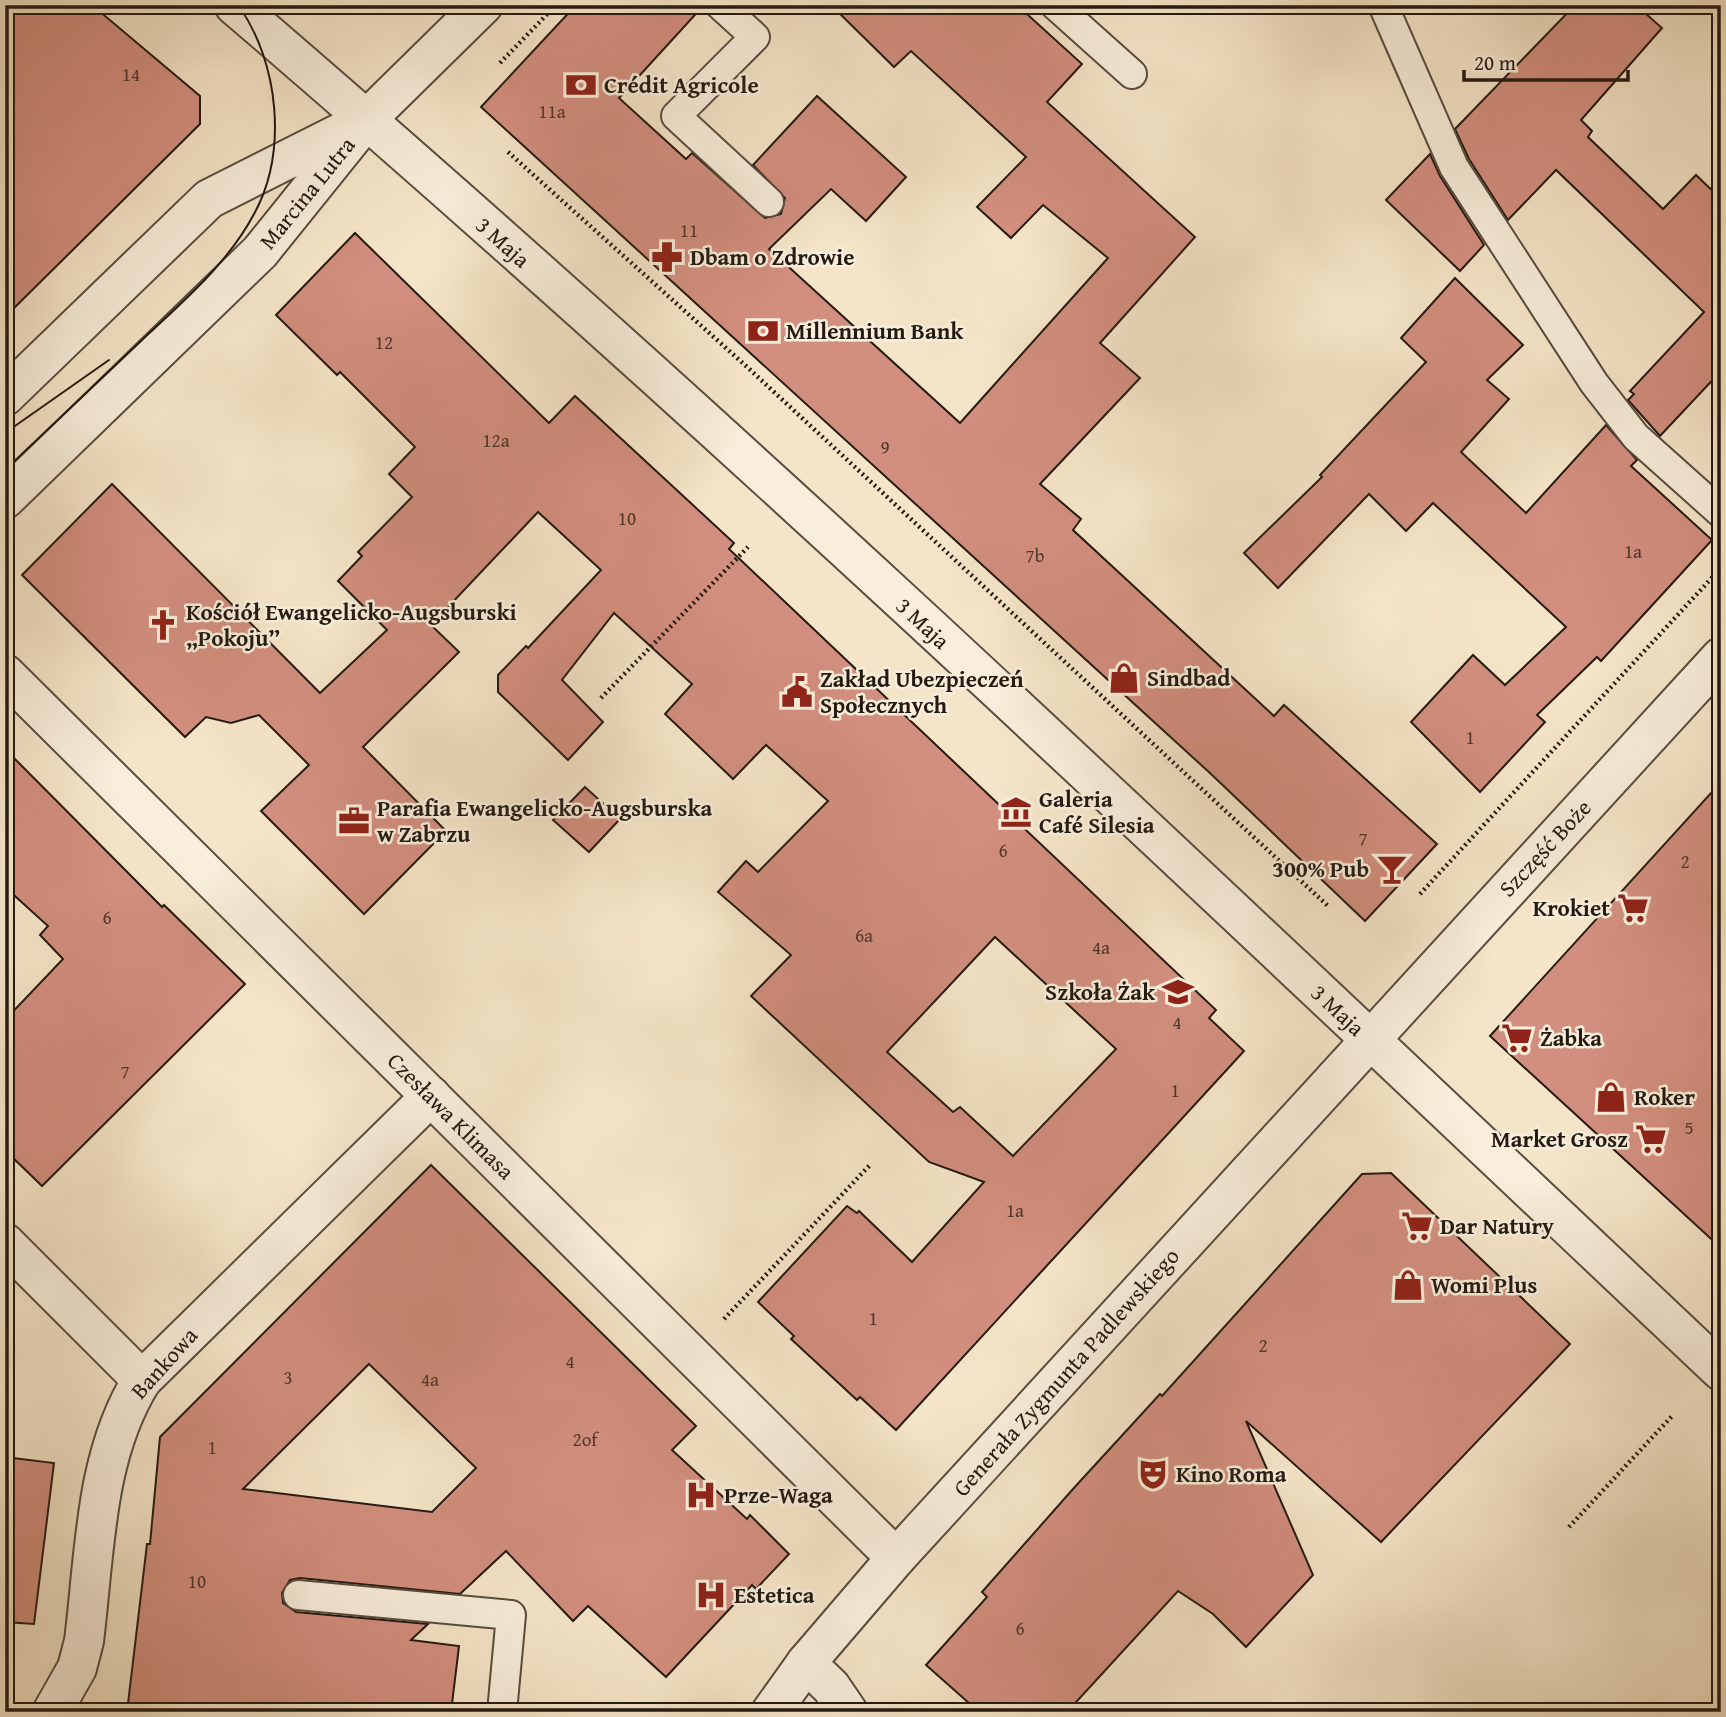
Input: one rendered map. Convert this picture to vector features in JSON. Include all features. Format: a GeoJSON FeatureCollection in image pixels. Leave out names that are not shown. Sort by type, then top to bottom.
{"type":"FeatureCollection","features":[{"type":"Feature","properties":{"kind":"street","name":"3 Maja"},"geometry":{"type":"LineString","coordinates":[[234,5],[367,119],[834,540],[1721,1371]]}},
{"type":"Feature","properties":{"kind":"street"},"geometry":{"type":"LineString","coordinates":[[367,119],[483,5]]}},
{"type":"Feature","properties":{"kind":"street","name":"Marcina Lutra"},"geometry":{"type":"LineString","coordinates":[[5,396],[209,200],[367,119]]}},
{"type":"Feature","properties":{"kind":"street","name":"Marcina Lutra"},"geometry":{"type":"LineString","coordinates":[[5,499],[260,252],[367,119]]}},
{"type":"Feature","properties":{"kind":"street","name":"Szczęść Boże"},"geometry":{"type":"LineString","coordinates":[[1370,1040],[1721,657]]}},
{"type":"Feature","properties":{"kind":"street","name":"Czesława Klimasa"},"geometry":{"type":"LineString","coordinates":[[5,674],[896,1558]]}},
{"type":"Feature","properties":{"kind":"street","name":"Generała Zygmunta Padlewskiego"},"geometry":{"type":"LineString","coordinates":[[771,1712],[806,1663],[896,1558],[1370,1040]]}},
{"type":"Feature","properties":{"kind":"street","name":"Bankowa"},"geometry":{"type":"LineString","coordinates":[[51,1712],[77,1668],[84,1641],[107,1462],[123,1410],[142,1380],[431,1096]]}},
{"type":"Feature","properties":{"kind":"street"},"geometry":{"type":"LineString","coordinates":[[5,1243],[142,1380]]}},
{"type":"Feature","properties":{"kind":"street"},"geometry":{"type":"LineString","coordinates":[[806,1663],[831,1687],[848,1712]]}},
{"type":"Feature","properties":{"kind":"lane"},"geometry":{"type":"LineString","coordinates":[[720,5],[755,37],[676,116],[769,202]]}},
{"type":"Feature","properties":{"kind":"lane"},"geometry":{"type":"LineString","coordinates":[[1055,5],[1132,74]]}},
{"type":"Feature","properties":{"kind":"lane"},"geometry":{"type":"LineString","coordinates":[[1383,5],[1454,167],[1594,383],[1636,437],[1721,513]]}},
{"type":"Feature","properties":{"kind":"lane"},"geometry":{"type":"LineString","coordinates":[[298,1595],[511,1615],[502,1712]]}},
{"type":"Feature","properties":{"kind":"path"},"geometry":{"type":"LineString","coordinates":[[500,63],[556,5]]}},
{"type":"Feature","properties":{"kind":"path"},"geometry":{"type":"LineString","coordinates":[[508,152],[746,366],[1328,906]]}},
{"type":"Feature","properties":{"kind":"path"},"geometry":{"type":"LineString","coordinates":[[601,698],[748,547]]}},
{"type":"Feature","properties":{"kind":"path"},"geometry":{"type":"LineString","coordinates":[[1420,894],[1721,568]]}},
{"type":"Feature","properties":{"kind":"path"},"geometry":{"type":"LineString","coordinates":[[691,1354],[870,1165]]}},
{"type":"Feature","properties":{"kind":"path"},"geometry":{"type":"LineString","coordinates":[[1569,1527],[1673,1415]]}},
{"type":"Feature","properties":{"kind":"building"},"geometry":{"type":"Polygon","coordinates":[[[5,5],[92,5],[200,96],[200,124],[5,317],[5,5]]]}},
{"type":"Feature","properties":{"kind":"building"},"geometry":{"type":"Polygon","coordinates":[[[576,5],[704,5],[619,98],[686,159],[692,153],[765,218],[781,214],[785,198],[753,165],[817,96],[906,177],[866,221],[831,189],[769,249],[960,423],[1108,258],[1043,205],[1011,238],[977,207],[1026,157],[911,51],[894,67],[831,5],[1017,5],[1082,64],[1047,102],[1195,237],[1100,343],[1140,378],[1040,484],[1081,519],[1073,530],[1274,716],[1284,705],[1437,844],[1365,921],[1211,774],[481,107],[576,5]]]}},
{"type":"Feature","properties":{"kind":"building"},"geometry":{"type":"Polygon","coordinates":[[[1575,5],[1636,5],[1662,28],[1581,120],[1592,131],[1588,137],[1663,209],[1696,175],[1721,199],[1721,371],[1660,436],[1628,400],[1634,394],[1630,391],[1704,312],[1556,170],[1508,220],[1469,159],[1455,129],[1575,5]]]}},
{"type":"Feature","properties":{"kind":"building"},"geometry":{"type":"Polygon","coordinates":[[[1430,154],[1440,176],[1484,245],[1460,271],[1386,200],[1430,154]]]}},
{"type":"Feature","properties":{"kind":"building"},"geometry":{"type":"Polygon","coordinates":[[[355,233],[549,423],[575,396],[734,543],[729,549],[1216,1010],[1209,1018],[1244,1051],[896,1430],[860,1397],[857,1400],[791,1339],[794,1336],[758,1302],[847,1206],[857,1213],[859,1211],[912,1262],[984,1182],[929,1162],[751,996],[791,955],[718,892],[746,861],[758,872],[828,801],[766,745],[733,779],[665,714],[692,684],[614,613],[562,680],[603,722],[568,760],[498,692],[498,675],[526,646],[528,648],[601,570],[538,512],[431,625],[459,652],[363,747],[446,831],[364,914],[261,811],[309,765],[259,715],[231,723],[206,717],[185,737],[22,575],[112,484],[320,693],[387,630],[338,581],[362,556],[358,552],[412,497],[389,474],[415,447],[340,372],[337,375],[276,315],[355,233]],[[995,937],[887,1052],[953,1112],[960,1107],[1013,1156],[1116,1049],[995,937]]]}},
{"type":"Feature","properties":{"kind":"building"},"geometry":{"type":"Polygon","coordinates":[[[1455,278],[1523,345],[1487,380],[1509,399],[1461,452],[1526,513],[1606,425],[1637,460],[1631,466],[1712,540],[1601,661],[1597,657],[1537,715],[1545,722],[1480,792],[1411,722],[1473,655],[1505,685],[1566,627],[1433,503],[1406,531],[1369,494],[1278,588],[1244,553],[1322,477],[1320,475],[1426,362],[1401,338],[1455,278]]]}},
{"type":"Feature","properties":{"kind":"building"},"geometry":{"type":"Polygon","coordinates":[[[5,749],[162,907],[164,905],[245,984],[42,1186],[5,1150],[5,1020],[63,959],[40,935],[48,926],[5,887],[5,749]]]}},
{"type":"Feature","properties":{"kind":"building"},"geometry":{"type":"Polygon","coordinates":[[[1721,782],[1721,1248],[1490,1036],[1721,782]]]}},
{"type":"Feature","properties":{"kind":"building"},"geometry":{"type":"Polygon","coordinates":[[[585,787],[620,819],[589,852],[553,820],[585,787]]]}},
{"type":"Feature","properties":{"kind":"building"},"geometry":{"type":"Polygon","coordinates":[[[431,1165],[696,1426],[672,1450],[747,1519],[750,1515],[789,1554],[756,1589],[752,1585],[666,1677],[588,1606],[573,1621],[506,1551],[460,1594],[300,1578],[290,1580],[282,1593],[283,1603],[296,1612],[428,1624],[411,1640],[459,1646],[451,1712],[127,1712],[147,1544],[150,1544],[160,1437],[431,1165]],[[369,1364],[243,1489],[432,1512],[476,1468],[369,1364]]]}},
{"type":"Feature","properties":{"kind":"building"},"geometry":{"type":"Polygon","coordinates":[[[1391,1173],[1570,1344],[1381,1542],[1246,1421],[1313,1575],[1246,1647],[1213,1614],[1178,1591],[1067,1712],[979,1712],[926,1665],[987,1597],[982,1592],[1073,1489],[1160,1394],[1162,1396],[1362,1174],[1391,1173]]]}},
{"type":"Feature","properties":{"kind":"building"},"geometry":{"type":"Polygon","coordinates":[[[5,1457],[54,1463],[34,1624],[5,1622],[5,1457]]]}},
{"type":"Feature","properties":{"kind":"tram line"},"geometry":{"type":"LineString","coordinates":[[5,470],[203,282],[231,250],[254,214],[265,190],[272,163],[274,108],[263,53],[238,5]]}},
{"type":"Feature","properties":{"kind":"tram line"},"geometry":{"type":"LineString","coordinates":[[5,433],[109,360]]}},
{"type":"Feature","properties":{"kind":"place","name":"Crédit Agricole"},"geometry":{"type":"Point","coordinates":[581,85]}},
{"type":"Feature","properties":{"kind":"place","name":"Dbam o Zdrowie"},"geometry":{"type":"Point","coordinates":[667,257]}},
{"type":"Feature","properties":{"kind":"place","name":"Millennium Bank"},"geometry":{"type":"Point","coordinates":[763,331]}},
{"type":"Feature","properties":{"kind":"place","name":"Kościół Ewangelicko-Augsburski „Pokoju”"},"geometry":{"type":"Point","coordinates":[163,625]}},
{"type":"Feature","properties":{"kind":"place","name":"Sindbad"},"geometry":{"type":"Point","coordinates":[1124,678]}},
{"type":"Feature","properties":{"kind":"place","name":"Zakład Ubezpieczeń Społecznych"},"geometry":{"type":"Point","coordinates":[797,692]}},
{"type":"Feature","properties":{"kind":"place","name":"Galeria Café Silesia"},"geometry":{"type":"Point","coordinates":[1016,812]}},
{"type":"Feature","properties":{"kind":"place","name":"Parafia Ewangelicko-Augsburska w Zabrzu"},"geometry":{"type":"Point","coordinates":[354,821]}},
{"type":"Feature","properties":{"kind":"place","name":"300% Pub"},"geometry":{"type":"Point","coordinates":[1392,869]}},
{"type":"Feature","properties":{"kind":"place","name":"Krokiet"},"geometry":{"type":"Point","coordinates":[1633,908]}},
{"type":"Feature","properties":{"kind":"place","name":"Szkoła Żak"},"geometry":{"type":"Point","coordinates":[1178,992]}},
{"type":"Feature","properties":{"kind":"place","name":"Żabka"},"geometry":{"type":"Point","coordinates":[1517,1038]}},
{"type":"Feature","properties":{"kind":"place","name":"Roker"},"geometry":{"type":"Point","coordinates":[1611,1097]}},
{"type":"Feature","properties":{"kind":"place","name":"Market Grosz"},"geometry":{"type":"Point","coordinates":[1651,1139]}},
{"type":"Feature","properties":{"kind":"place","name":"Dar Natury"},"geometry":{"type":"Point","coordinates":[1417,1226]}},
{"type":"Feature","properties":{"kind":"place","name":"Womi Plus"},"geometry":{"type":"Point","coordinates":[1408,1285]}},
{"type":"Feature","properties":{"kind":"place","name":"Kino Roma"},"geometry":{"type":"Point","coordinates":[1153,1474]}},
{"type":"Feature","properties":{"kind":"place","name":"Prze-Waga"},"geometry":{"type":"Point","coordinates":[701,1495]}},
{"type":"Feature","properties":{"kind":"place","name":"Estetica"},"geometry":{"type":"Point","coordinates":[711,1595]}}]}
